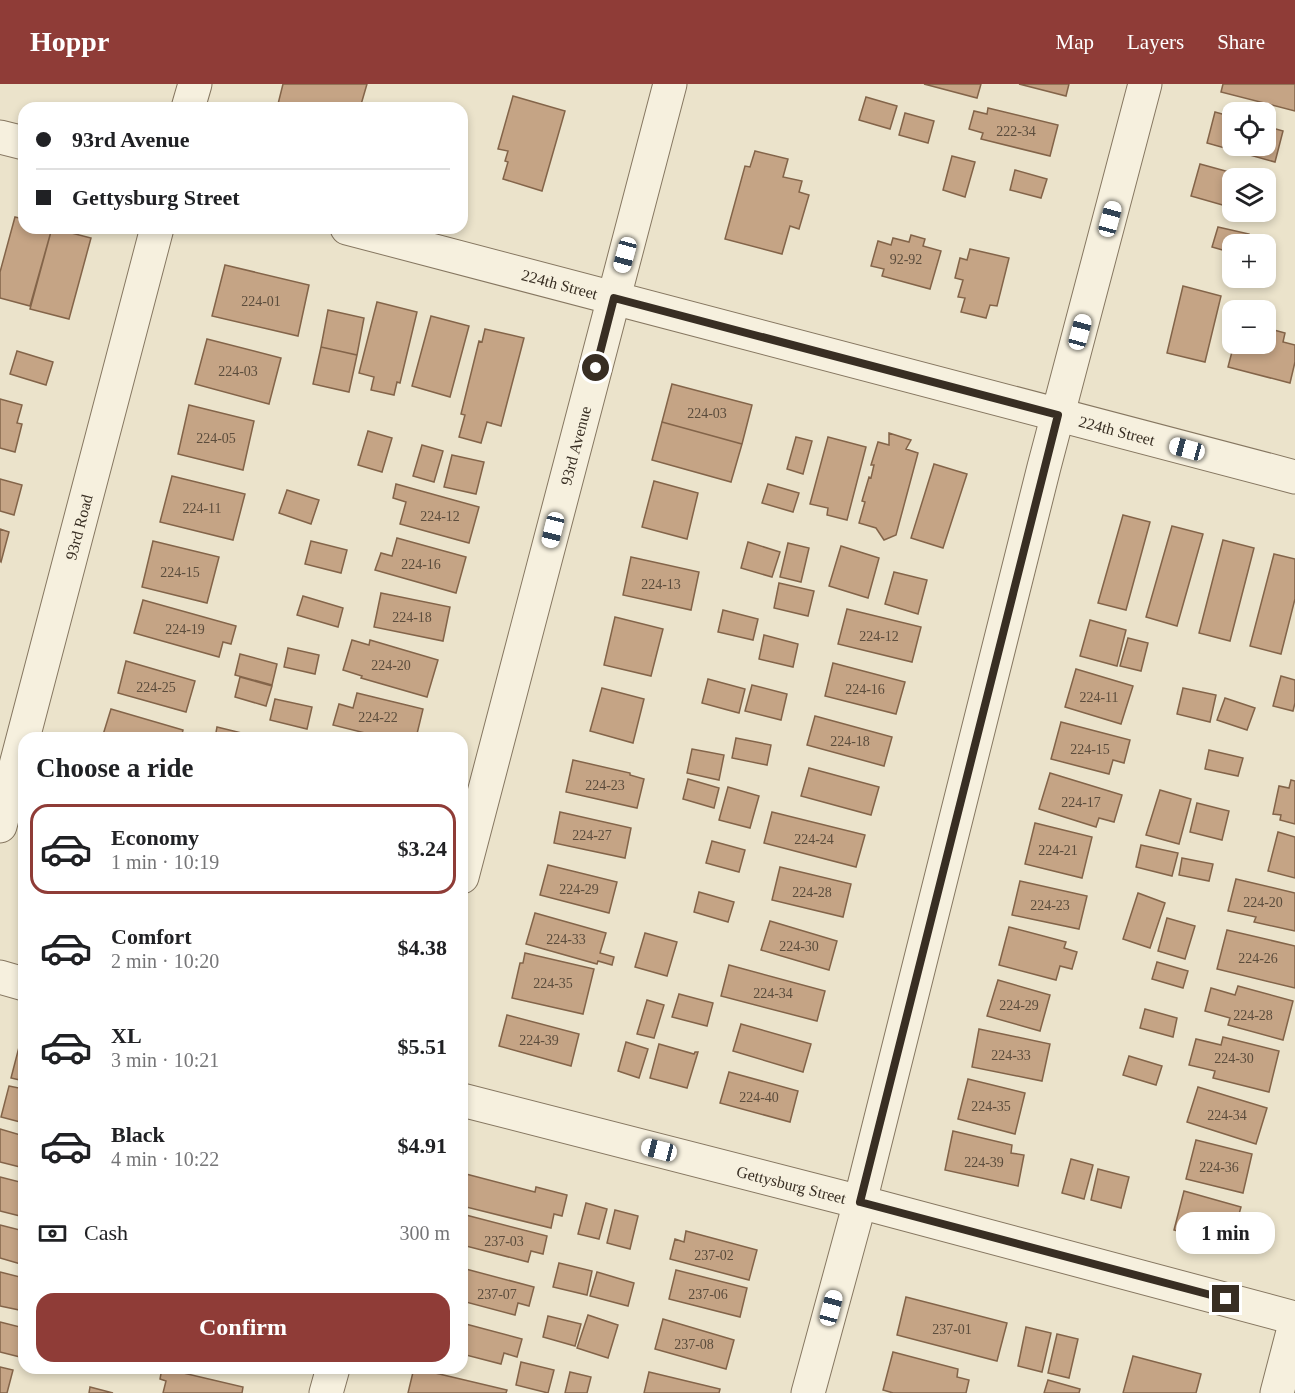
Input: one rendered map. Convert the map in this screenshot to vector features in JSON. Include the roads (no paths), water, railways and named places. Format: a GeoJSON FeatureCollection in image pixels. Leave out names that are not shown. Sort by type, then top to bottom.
{"type":"FeatureCollection","features":[{"type":"Feature","properties":{"kind":"street"},"geometry":{"type":"LineString","coordinates":[[190,102],[195,84]]}},
{"type":"Feature","properties":{"kind":"street","name":"93rd Avenue"},"geometry":{"type":"LineString","coordinates":[[468,854],[670,84]]}},
{"type":"Feature","properties":{"kind":"street"},"geometry":{"type":"LineString","coordinates":[[808,1393],[860,1202],[1058,415],[1145,84]]}},
{"type":"Feature","properties":{"kind":"street"},"geometry":{"type":"LineString","coordinates":[[0,137],[18,142]]}},
{"type":"Feature","properties":{"kind":"street","name":"93rd Road"},"geometry":{"type":"LineString","coordinates":[[25,732],[155,234]]}},
{"type":"Feature","properties":{"kind":"street","name":"224th Street"},"geometry":{"type":"LineString","coordinates":[[370,234],[1295,477]]}},
{"type":"Feature","properties":{"kind":"street","name":"93rd Road"},"geometry":{"type":"LineString","coordinates":[[0,826],[18,757]]}},
{"type":"Feature","properties":{"kind":"street"},"geometry":{"type":"LineString","coordinates":[[0,977],[18,982]]}},
{"type":"Feature","properties":{"kind":"street","name":"Gettysburg Street"},"geometry":{"type":"LineString","coordinates":[[468,1102],[860,1202],[1295,1318]]}},
{"type":"Feature","properties":{"kind":"street"},"geometry":{"type":"LineString","coordinates":[[1277,1393],[1295,1324]]}},
{"type":"Feature","properties":{"kind":"street"},"geometry":{"type":"LineString","coordinates":[[326,1393],[331,1374]]}}]}
